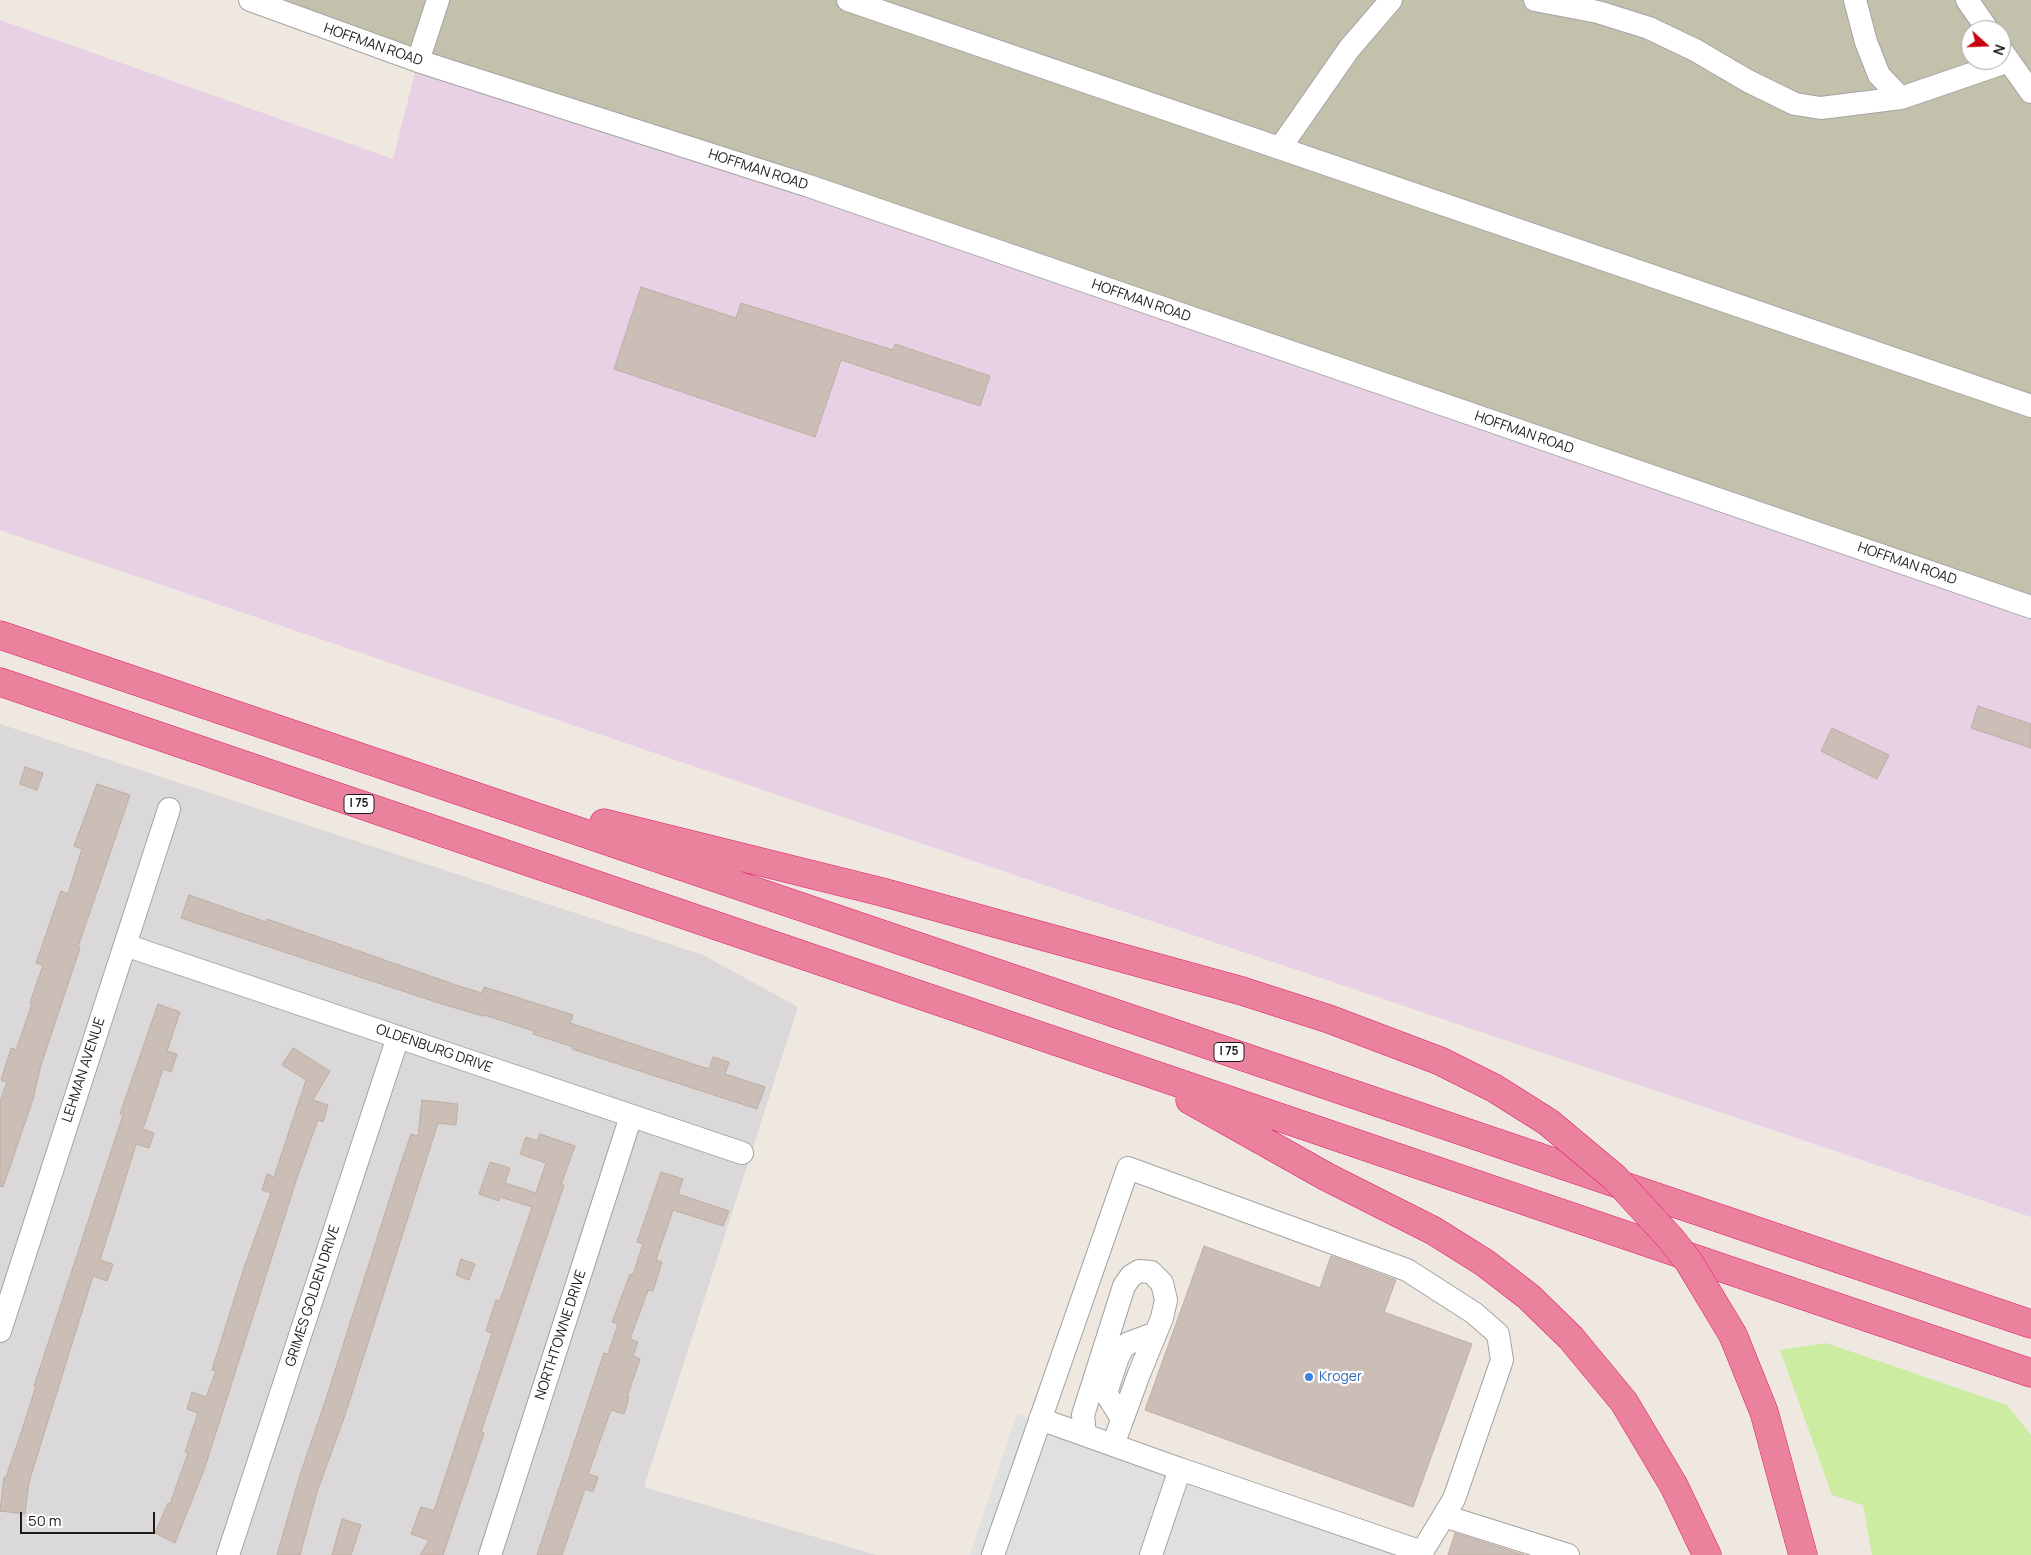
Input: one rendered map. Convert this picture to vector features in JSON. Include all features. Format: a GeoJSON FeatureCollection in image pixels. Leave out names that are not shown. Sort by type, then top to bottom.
{"type":"FeatureCollection","features":[{"type":"Feature","properties":{"kind":"highway","name":"I 75"},"geometry":{"type":"LineString","coordinates":[[0,635],[2031,1324]]}},
{"type":"Feature","properties":{"kind":"highway","name":"I 75"},"geometry":{"type":"LineString","coordinates":[[0,682],[2031,1373]]}},
{"type":"Feature","properties":{"kind":"highway"},"geometry":{"type":"LineString","coordinates":[[427,780],[882,892],[1242,991],[1330,1019],[1440,1061],[1494,1088],[1548,1122],[1600,1164],[1659,1225],[1689,1262],[1733,1335],[1764,1412],[1803,1555]]}},
{"type":"Feature","properties":{"kind":"highway"},"geometry":{"type":"LineString","coordinates":[[1132,1068],[1328,1177],[1434,1231],[1485,1264],[1529,1297],[1571,1338],[1624,1402],[1674,1486],[1707,1555]]}},
{"type":"Feature","properties":{"kind":"street","name":"HOFFMAN ROAD"},"geometry":{"type":"LineString","coordinates":[[250,0],[418,61],[809,186],[2031,607]]}},
{"type":"Feature","properties":{"kind":"street"},"geometry":{"type":"LineString","coordinates":[[418,61],[438,0]]}},
{"type":"Feature","properties":{"kind":"street"},"geometry":{"type":"LineString","coordinates":[[848,0],[2031,406]]}},
{"type":"Feature","properties":{"kind":"street"},"geometry":{"type":"LineString","coordinates":[[1280,148],[1349,49],[1391,0]]}},
{"type":"Feature","properties":{"kind":"street"},"geometry":{"type":"LineString","coordinates":[[1535,0],[1598,12],[1650,28],[1795,104],[1820,108],[1901,98],[1969,70]]}},
{"type":"Feature","properties":{"kind":"street"},"geometry":{"type":"LineString","coordinates":[[1855,0],[1866,42],[1879,74],[1901,98]]}},
{"type":"Feature","properties":{"kind":"street"},"geometry":{"type":"LineString","coordinates":[[1967,0],[1981,20]]}},
{"type":"Feature","properties":{"kind":"street"},"geometry":{"type":"LineString","coordinates":[[2011,64],[2031,92]]}},
{"type":"Feature","properties":{"kind":"street","name":"LEHMAN AVENUE"},"geometry":{"type":"LineString","coordinates":[[0,1331],[169,809]]}},
{"type":"Feature","properties":{"kind":"street","name":"OLDENBURG DRIVE"},"geometry":{"type":"LineString","coordinates":[[125,945],[742,1153]]}},
{"type":"Feature","properties":{"kind":"street","name":"GRIMES GOLDEN DRIVE"},"geometry":{"type":"LineString","coordinates":[[228,1555],[398,1037]]}},
{"type":"Feature","properties":{"kind":"street","name":"NORTHTOWNE DRIVE"},"geometry":{"type":"LineString","coordinates":[[490,1555],[632,1116]]}},
{"type":"Feature","properties":{"kind":"street"},"geometry":{"type":"LineString","coordinates":[[993,1555],[1040,1419],[1128,1168],[1407,1270],[1474,1313],[1498,1334],[1502,1360],[1454,1499],[1422,1552],[1373,1546],[1180,1469],[1040,1419]]}},
{"type":"Feature","properties":{"kind":"street"},"geometry":{"type":"LineString","coordinates":[[1086,1435],[1083,1415],[1124,1286],[1131,1276],[1139,1271],[1151,1272],[1162,1283],[1166,1300],[1156,1333],[1129,1343],[1123,1347],[1118,1357],[1106,1393],[1122,1418],[1113,1445]]}},
{"type":"Feature","properties":{"kind":"street"},"geometry":{"type":"LineString","coordinates":[[1151,1555],[1180,1469]]}},
{"type":"Feature","properties":{"kind":"street"},"geometry":{"type":"LineString","coordinates":[[1444,1516],[1568,1555]]}},
{"type":"Feature","properties":{"kind":"shaded area"},"geometry":{"type":"Polygon","coordinates":[[[255,0],[2031,0],[2031,607],[255,0]]]}},
{"type":"Feature","properties":{"kind":"shaded area"},"geometry":{"type":"Polygon","coordinates":[[[0,20],[393,159],[418,61],[2031,607],[2031,1217],[866,825],[0,530],[0,20]]]}},
{"type":"Feature","properties":{"kind":"shaded area"},"geometry":{"type":"Polygon","coordinates":[[[0,724],[703,955],[798,1007],[644,1487],[877,1555],[0,1555],[0,724]]]}},
{"type":"Feature","properties":{"kind":"shaded area"},"geometry":{"type":"Polygon","coordinates":[[[1017,1414],[1396,1555],[970,1555],[1017,1414]]]}},
{"type":"Feature","properties":{"kind":"green space"},"geometry":{"type":"Polygon","coordinates":[[[1826,1343],[2007,1405],[2031,1435],[2031,1555],[1872,1555],[1863,1505],[1832,1495],[1780,1350],[1826,1343]]]}},
{"type":"Feature","properties":{"kind":"building"},"geometry":{"type":"Polygon","coordinates":[[[641,287],[736,318],[741,303],[893,350],[895,344],[990,376],[980,406],[841,360],[815,437],[614,369],[641,287]]]}},
{"type":"Feature","properties":{"kind":"building"},"geometry":{"type":"Polygon","coordinates":[[[1978,706],[2031,724],[2031,748],[1971,728],[1978,706]]]}},
{"type":"Feature","properties":{"kind":"building"},"geometry":{"type":"Polygon","coordinates":[[[1832,728],[1889,755],[1877,779],[1821,751],[1832,728]]]}},
{"type":"Feature","properties":{"kind":"building"},"geometry":{"type":"Polygon","coordinates":[[[25,767],[43,773],[37,790],[20,784],[25,767]]]}},
{"type":"Feature","properties":{"kind":"building"},"geometry":{"type":"Polygon","coordinates":[[[97,784],[130,795],[78,947],[80,948],[41,1065],[33,1099],[3,1187],[0,1186],[0,1101],[7,1082],[1,1080],[11,1048],[16,1050],[32,1004],[30,1003],[43,965],[36,963],[61,891],[68,894],[82,849],[74,846],[97,784]]]}},
{"type":"Feature","properties":{"kind":"building"},"geometry":{"type":"Polygon","coordinates":[[[189,895],[266,922],[267,919],[462,987],[482,993],[484,987],[573,1015],[570,1023],[696,1065],[709,1069],[713,1057],[729,1062],[725,1074],[765,1087],[757,1109],[572,1049],[573,1047],[533,1034],[534,1031],[445,1005],[181,918],[189,895]]]}},
{"type":"Feature","properties":{"kind":"building"},"geometry":{"type":"Polygon","coordinates":[[[158,1004],[180,1012],[167,1051],[177,1054],[171,1072],[163,1069],[143,1129],[154,1133],[149,1148],[136,1144],[100,1260],[113,1264],[107,1281],[93,1276],[29,1482],[25,1514],[0,1511],[4,1477],[6,1477],[23,1427],[36,1386],[34,1386],[123,1115],[120,1114],[158,1004]]]}},
{"type":"Feature","properties":{"kind":"building"},"geometry":{"type":"Polygon","coordinates":[[[293,1048],[330,1071],[313,1100],[328,1105],[323,1122],[318,1120],[298,1175],[205,1467],[175,1543],[155,1533],[168,1503],[170,1504],[188,1453],[185,1452],[198,1413],[187,1409],[192,1392],[206,1397],[216,1371],[212,1370],[244,1268],[271,1193],[262,1190],[267,1174],[274,1177],[306,1080],[282,1065],[293,1048]]]}},
{"type":"Feature","properties":{"kind":"building"},"geometry":{"type":"Polygon","coordinates":[[[422,1100],[458,1104],[456,1125],[438,1123],[345,1415],[317,1492],[300,1555],[277,1555],[300,1475],[401,1163],[411,1134],[418,1136],[422,1100]]]}},
{"type":"Feature","properties":{"kind":"building"},"geometry":{"type":"Polygon","coordinates":[[[540,1134],[575,1146],[561,1185],[564,1185],[481,1432],[484,1433],[443,1555],[420,1555],[429,1540],[411,1534],[421,1507],[434,1511],[492,1333],[486,1331],[496,1300],[500,1301],[532,1207],[500,1197],[499,1201],[479,1194],[490,1162],[510,1168],[505,1183],[536,1193],[546,1163],[520,1154],[526,1137],[537,1141],[540,1134]]]}},
{"type":"Feature","properties":{"kind":"building"},"geometry":{"type":"Polygon","coordinates":[[[661,1172],[683,1179],[678,1194],[729,1211],[723,1226],[673,1210],[656,1260],[662,1262],[653,1291],[648,1290],[630,1339],[638,1342],[633,1356],[640,1359],[627,1397],[629,1397],[624,1414],[611,1410],[588,1474],[598,1477],[593,1492],[585,1489],[562,1555],[537,1555],[604,1353],[608,1354],[618,1324],[612,1322],[630,1274],[633,1275],[643,1244],[637,1242],[661,1172]]]}},
{"type":"Feature","properties":{"kind":"building","name":"Kroger"},"geometry":{"type":"Polygon","coordinates":[[[1204,1246],[1320,1288],[1331,1256],[1396,1280],[1384,1312],[1472,1344],[1413,1507],[1145,1410],[1204,1246]]]}},
{"type":"Feature","properties":{"kind":"building"},"geometry":{"type":"Polygon","coordinates":[[[461,1259],[475,1264],[469,1280],[456,1275],[461,1259]]]}},
{"type":"Feature","properties":{"kind":"building"},"geometry":{"type":"Polygon","coordinates":[[[342,1519],[361,1525],[351,1555],[332,1555],[342,1519]]]}},
{"type":"Feature","properties":{"kind":"building"},"geometry":{"type":"Polygon","coordinates":[[[1455,1533],[1524,1555],[1448,1555],[1455,1533]]]}},
{"type":"Feature","properties":{"kind":"place","name":"Kroger"},"geometry":{"type":"Point","coordinates":[1309,1377]}}]}
